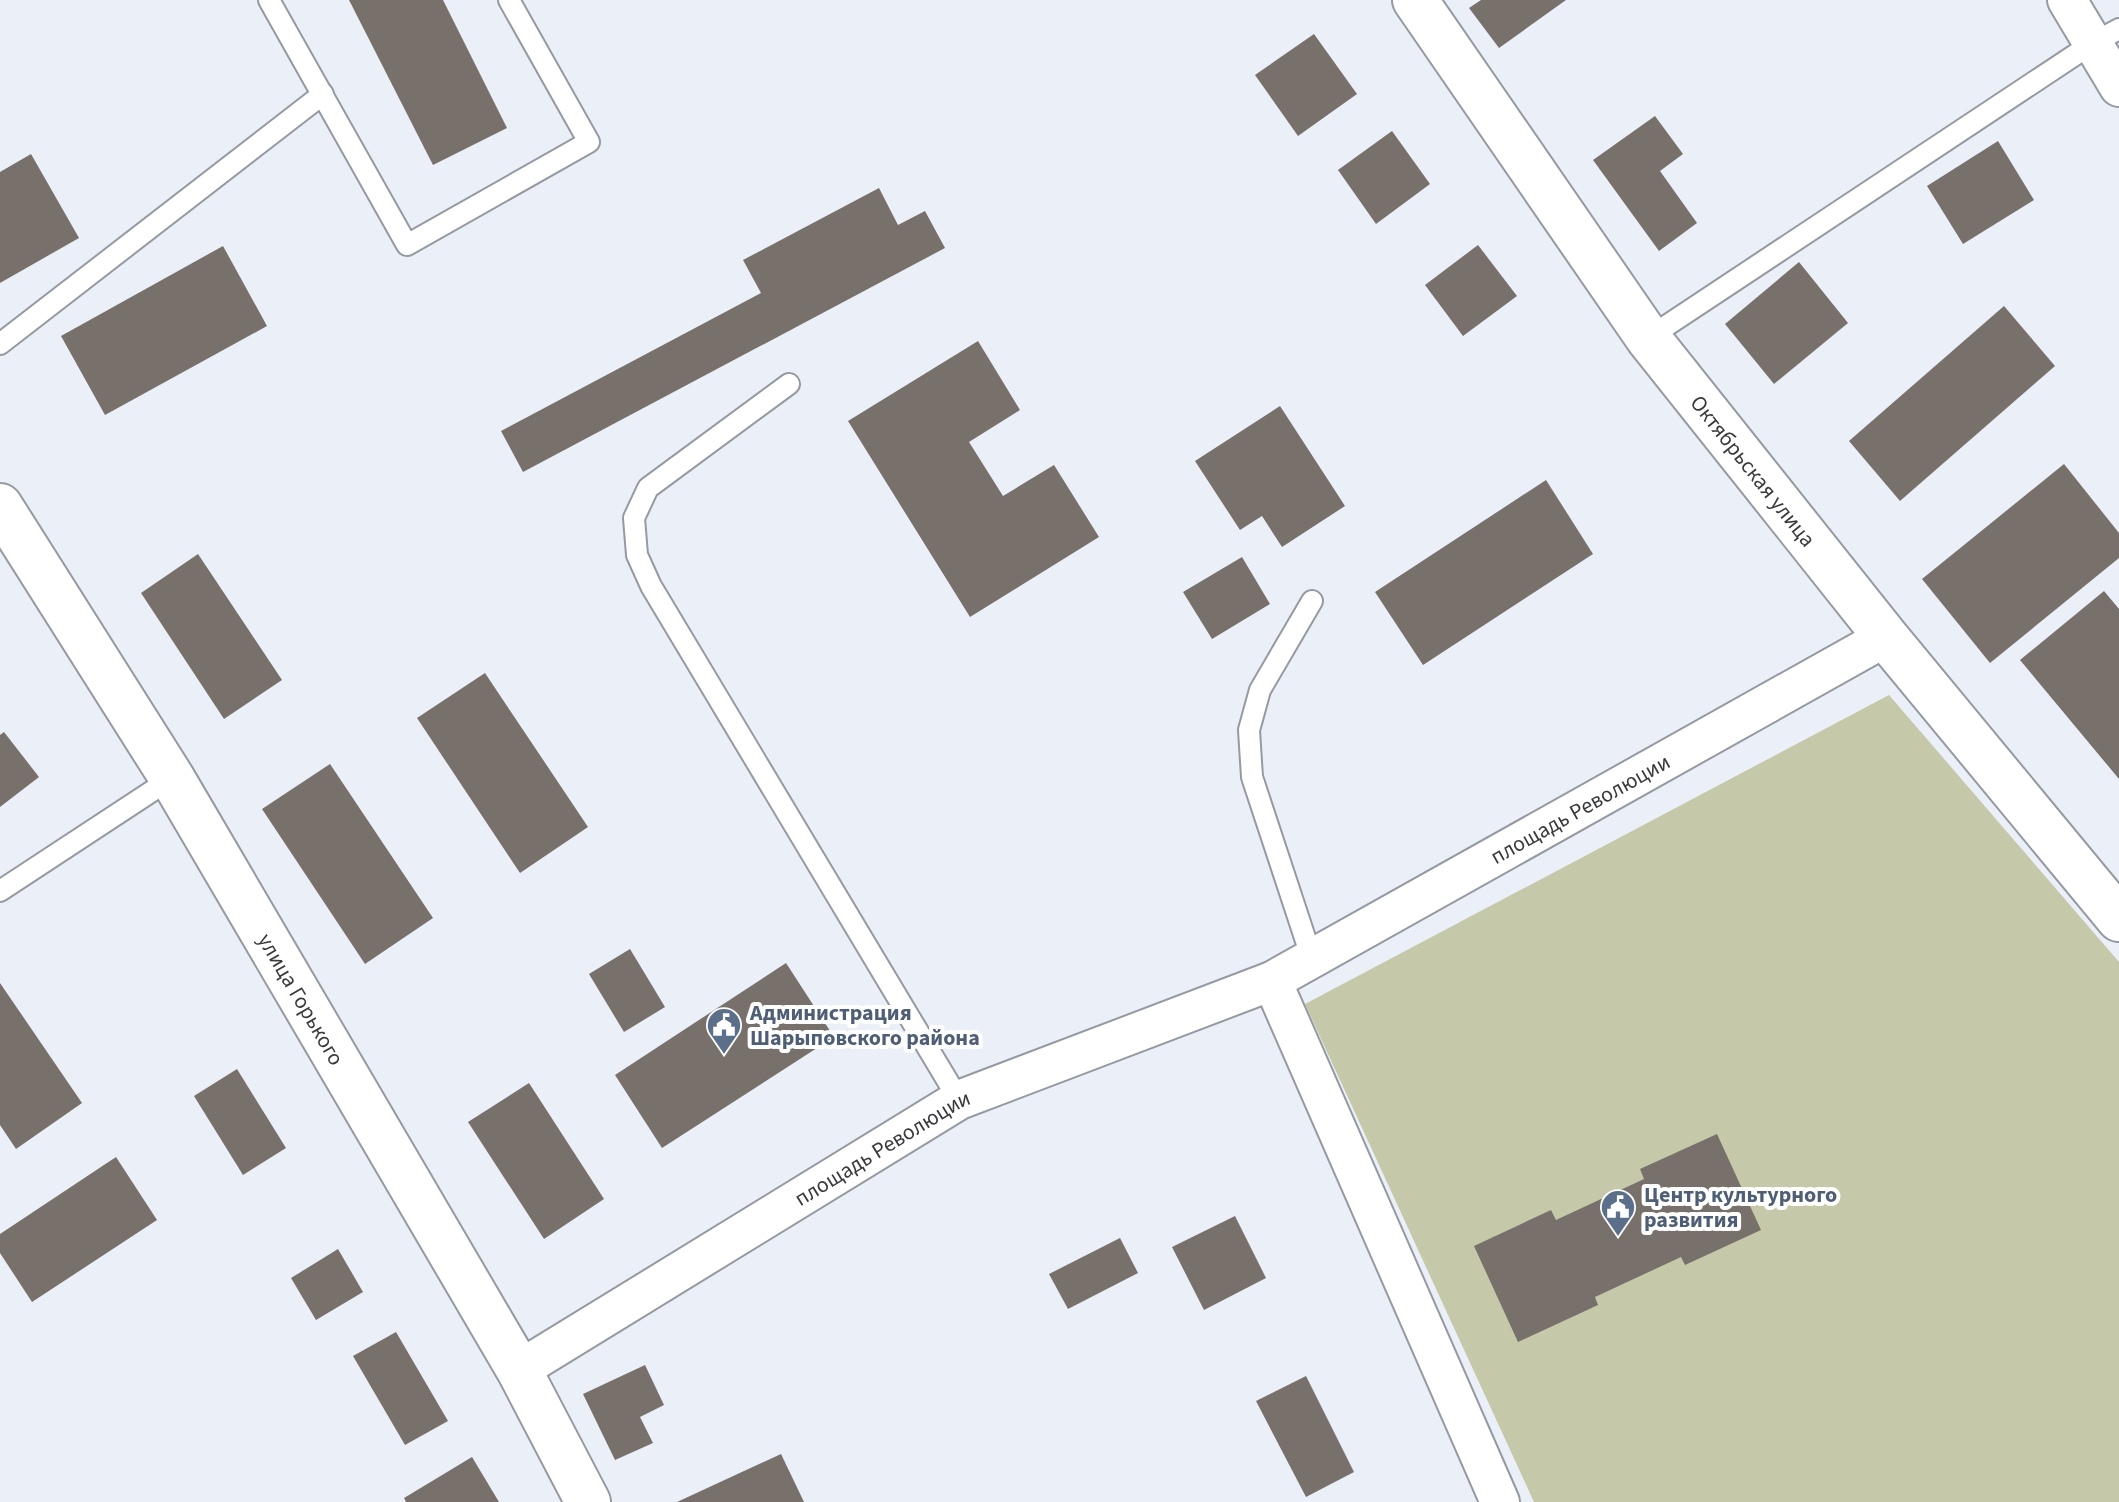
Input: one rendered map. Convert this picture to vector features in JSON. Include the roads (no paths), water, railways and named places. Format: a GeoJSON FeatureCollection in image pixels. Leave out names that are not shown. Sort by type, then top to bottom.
{"type":"FeatureCollection","features":[{"type":"Feature","properties":{"kind":"street","name":"Октябрьская улица"},"geometry":{"type":"LineString","coordinates":[[1415,0],[1648,338],[1886,637],[2119,919]]}},
{"type":"Feature","properties":{"kind":"street"},"geometry":{"type":"LineString","coordinates":[[2067,0],[2106,36],[2119,87]]}},
{"type":"Feature","properties":{"kind":"street","name":"улица Горького"},"geometry":{"type":"LineString","coordinates":[[0,506],[172,778],[519,1370],[588,1502]]}},
{"type":"Feature","properties":{"kind":"street","name":"площадь Революции"},"geometry":{"type":"LineString","coordinates":[[519,1370],[959,1100],[1272,981],[1886,637]]}},
{"type":"Feature","properties":{"kind":"street"},"geometry":{"type":"LineString","coordinates":[[1272,981],[1500,1502]]}},
{"type":"Feature","properties":{"kind":"lane"},"geometry":{"type":"LineString","coordinates":[[269,0],[407,245],[589,142],[509,0]]}},
{"type":"Feature","properties":{"kind":"lane"},"geometry":{"type":"LineString","coordinates":[[1648,338],[2106,36]]}},
{"type":"Feature","properties":{"kind":"lane"},"geometry":{"type":"LineString","coordinates":[[0,344],[323,94]]}},
{"type":"Feature","properties":{"kind":"lane"},"geometry":{"type":"LineString","coordinates":[[789,384],[648,488],[634,518],[637,555],[659,600],[959,1100]]}},
{"type":"Feature","properties":{"kind":"lane"},"geometry":{"type":"LineString","coordinates":[[1312,601],[1260,690],[1249,730],[1252,777],[1312,959]]}},
{"type":"Feature","properties":{"kind":"lane"},"geometry":{"type":"LineString","coordinates":[[0,891],[172,778]]}},
{"type":"Feature","properties":{"kind":"place","name":"Администрация Шарыповского района"},"geometry":{"type":"Point","coordinates":[724,1056]}},
{"type":"Feature","properties":{"kind":"place","name":"Центр культурного развития"},"geometry":{"type":"Point","coordinates":[1618,1238]}}]}
